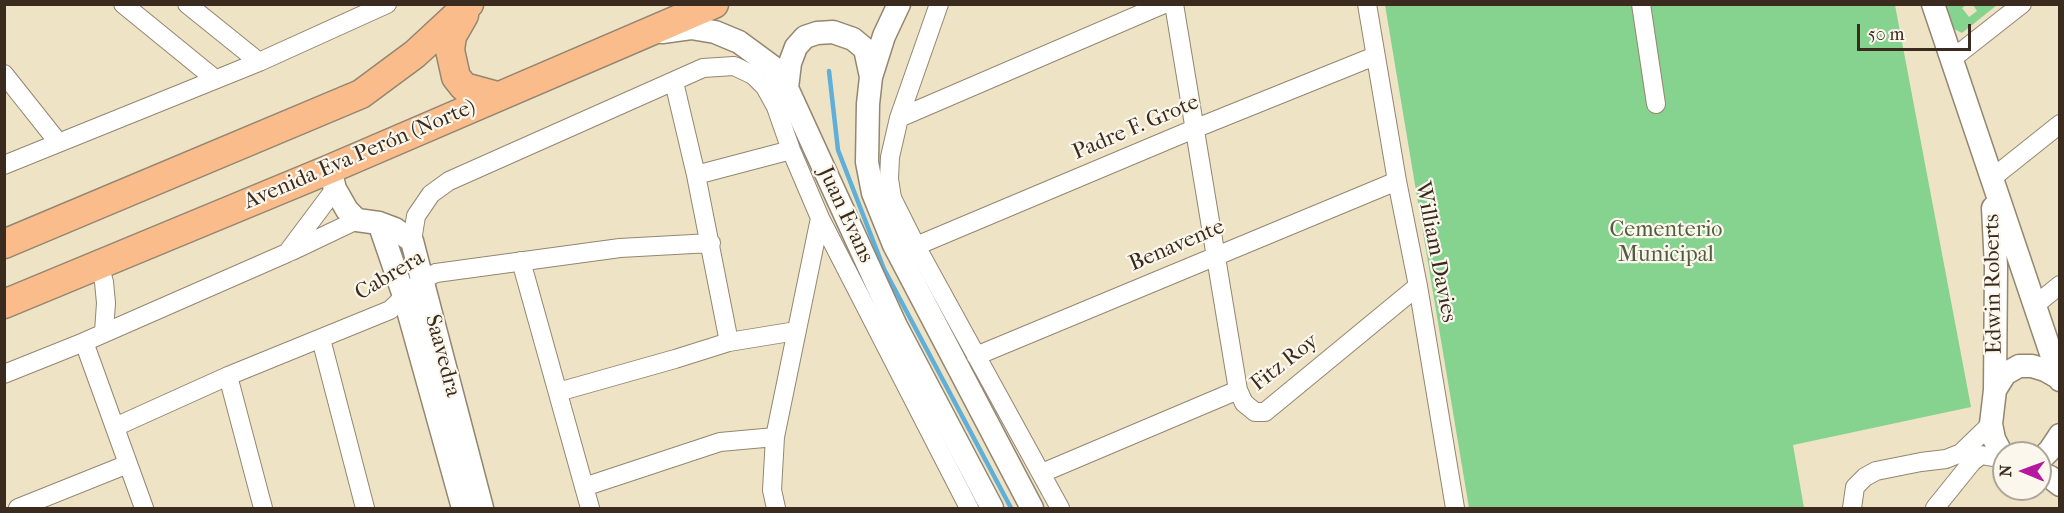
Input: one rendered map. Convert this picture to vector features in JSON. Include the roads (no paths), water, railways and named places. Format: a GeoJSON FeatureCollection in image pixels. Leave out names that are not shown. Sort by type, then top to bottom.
{"type":"FeatureCollection","features":[{"type":"Feature","properties":{"kind":"main road","name":"Avenida Eva Perón (Norte)"},"geometry":{"type":"LineString","coordinates":[[4,304],[99,265],[333,179],[497,96],[714,4]]}},
{"type":"Feature","properties":{"kind":"main road"},"geometry":{"type":"LineString","coordinates":[[469,5],[452,36],[450,50],[456,77],[464,87],[497,96]]}},
{"type":"Feature","properties":{"kind":"main road"},"geometry":{"type":"LineString","coordinates":[[4,244],[361,94],[416,54],[469,5]]}},
{"type":"Feature","properties":{"kind":"street"},"geometry":{"type":"LineString","coordinates":[[123,4],[215,79]]}},
{"type":"Feature","properties":{"kind":"street"},"geometry":{"type":"LineString","coordinates":[[187,4],[259,62]]}},
{"type":"Feature","properties":{"kind":"street"},"geometry":{"type":"LineString","coordinates":[[4,165],[259,62],[387,4]]}},
{"type":"Feature","properties":{"kind":"street","name":"Juan Evans"},"geometry":{"type":"LineString","coordinates":[[899,4],[884,36],[871,77],[868,104],[867,162],[877,203],[894,246],[1032,508]]}},
{"type":"Feature","properties":{"kind":"street"},"geometry":{"type":"LineString","coordinates":[[939,4],[899,118],[890,157],[889,179],[892,198],[1060,508]]}},
{"type":"Feature","properties":{"kind":"street"},"geometry":{"type":"LineString","coordinates":[[899,118],[1164,4]]}},
{"type":"Feature","properties":{"kind":"street"},"geometry":{"type":"LineString","coordinates":[[1174,4],[1238,390]]}},
{"type":"Feature","properties":{"kind":"street","name":"William Davies"},"geometry":{"type":"LineString","coordinates":[[1367,4],[1455,508]]}},
{"type":"Feature","properties":{"kind":"street"},"geometry":{"type":"LineString","coordinates":[[1641,4],[1656,104]]}},
{"type":"Feature","properties":{"kind":"street","name":"Edwin Roberts"},"geometry":{"type":"LineString","coordinates":[[1933,4],[2059,379]]}},
{"type":"Feature","properties":{"kind":"street"},"geometry":{"type":"LineString","coordinates":[[1952,58],[2022,4]]}},
{"type":"Feature","properties":{"kind":"street","name":"Juan Evans"},"geometry":{"type":"LineString","coordinates":[[623,43],[673,30],[691,28],[715,32],[739,42],[773,67],[787,88],[896,326],[992,508]]}},
{"type":"Feature","properties":{"kind":"street"},"geometry":{"type":"LineString","coordinates":[[787,88],[790,63],[796,47],[805,37],[817,33],[833,32],[854,39],[865,49],[871,77]]}},
{"type":"Feature","properties":{"kind":"street","name":"Padre F. Grote"},"geometry":{"type":"LineString","coordinates":[[916,246],[1375,56]]}},
{"type":"Feature","properties":{"kind":"street","name":"Juan Evans"},"geometry":{"type":"LineString","coordinates":[[674,82],[703,68],[734,66],[753,75],[765,87],[776,107],[820,219],[969,508]]}},
{"type":"Feature","properties":{"kind":"street"},"geometry":{"type":"LineString","coordinates":[[4,74],[58,142]]}},
{"type":"Feature","properties":{"kind":"street"},"geometry":{"type":"LineString","coordinates":[[412,241],[416,216],[431,194],[449,181],[674,82],[711,243],[729,342]]}},
{"type":"Feature","properties":{"kind":"street"},"geometry":{"type":"LineString","coordinates":[[1991,179],[2060,124]]}},
{"type":"Feature","properties":{"kind":"street"},"geometry":{"type":"LineString","coordinates":[[696,175],[791,150]]}},
{"type":"Feature","properties":{"kind":"street"},"geometry":{"type":"LineString","coordinates":[[287,253],[333,179]]}},
{"type":"Feature","properties":{"kind":"street","name":"Saavedra"},"geometry":{"type":"LineString","coordinates":[[333,179],[347,210],[368,221],[395,229],[412,241],[482,508]]}},
{"type":"Feature","properties":{"kind":"street","name":"Edwin Roberts"},"geometry":{"type":"LineString","coordinates":[[1991,179],[1996,267],[1995,390],[1991,423],[1995,441]]}},
{"type":"Feature","properties":{"kind":"street","name":"Benavente"},"geometry":{"type":"LineString","coordinates":[[976,356],[1397,182]]}},
{"type":"Feature","properties":{"kind":"street"},"geometry":{"type":"LineString","coordinates":[[776,508],[772,490],[775,437],[820,219]]}},
{"type":"Feature","properties":{"kind":"street"},"geometry":{"type":"LineString","coordinates":[[4,374],[84,342],[287,253],[368,221]]}},
{"type":"Feature","properties":{"kind":"street","name":"Saavedra"},"geometry":{"type":"LineString","coordinates":[[368,221],[404,296],[463,508]]}},
{"type":"Feature","properties":{"kind":"street","name":"Cabrera"},"geometry":{"type":"LineString","coordinates":[[115,427],[228,376],[390,310],[422,280],[436,273],[620,248],[711,243]]}},
{"type":"Feature","properties":{"kind":"street"},"geometry":{"type":"LineString","coordinates":[[521,261],[590,508]]}},
{"type":"Feature","properties":{"kind":"street"},"geometry":{"type":"LineString","coordinates":[[99,265],[104,282],[106,303],[104,332]]}},
{"type":"Feature","properties":{"kind":"street"},"geometry":{"type":"LineString","coordinates":[[2034,306],[2060,285]]}},
{"type":"Feature","properties":{"kind":"street","name":"Fitz Roy"},"geometry":{"type":"LineString","coordinates":[[1041,473],[1238,390],[1244,403],[1255,412],[1265,412],[1418,286]]}},
{"type":"Feature","properties":{"kind":"street"},"geometry":{"type":"LineString","coordinates":[[558,392],[729,342],[796,331]]}},
{"type":"Feature","properties":{"kind":"street"},"geometry":{"type":"LineString","coordinates":[[321,339],[364,508]]}},
{"type":"Feature","properties":{"kind":"street"},"geometry":{"type":"LineString","coordinates":[[84,342],[144,508]]}},
{"type":"Feature","properties":{"kind":"street","name":"Edwin Roberts"},"geometry":{"type":"LineString","coordinates":[[1995,390],[2005,374],[2019,366],[2032,366],[2045,370],[2059,379]]}},
{"type":"Feature","properties":{"kind":"street"},"geometry":{"type":"LineString","coordinates":[[228,376],[263,508]]}},
{"type":"Feature","properties":{"kind":"street"},"geometry":{"type":"LineString","coordinates":[[1852,508],[1855,488],[1865,477],[1876,471],[1946,459],[1961,453],[1991,423]]}},
{"type":"Feature","properties":{"kind":"street"},"geometry":{"type":"LineString","coordinates":[[584,488],[720,442],[775,437]]}},
{"type":"Feature","properties":{"kind":"street"},"geometry":{"type":"LineString","coordinates":[[1939,505],[1972,462],[1981,455],[1992,456]]}},
{"type":"Feature","properties":{"kind":"street"},"geometry":{"type":"LineString","coordinates":[[1921,462],[1941,470],[1944,481],[1939,505]]}},
{"type":"Feature","properties":{"kind":"street"},"geometry":{"type":"LineString","coordinates":[[18,508],[128,464]]}},
{"type":"Feature","properties":{"kind":"waterway"},"geometry":{"type":"LineString","coordinates":[[829,71],[838,150],[884,269],[1011,508]]}},
{"type":"Feature","properties":{"kind":"park label","name":"Cementerio Municipal"},"geometry":{"type":"Point","coordinates":[1666,244]}}]}
